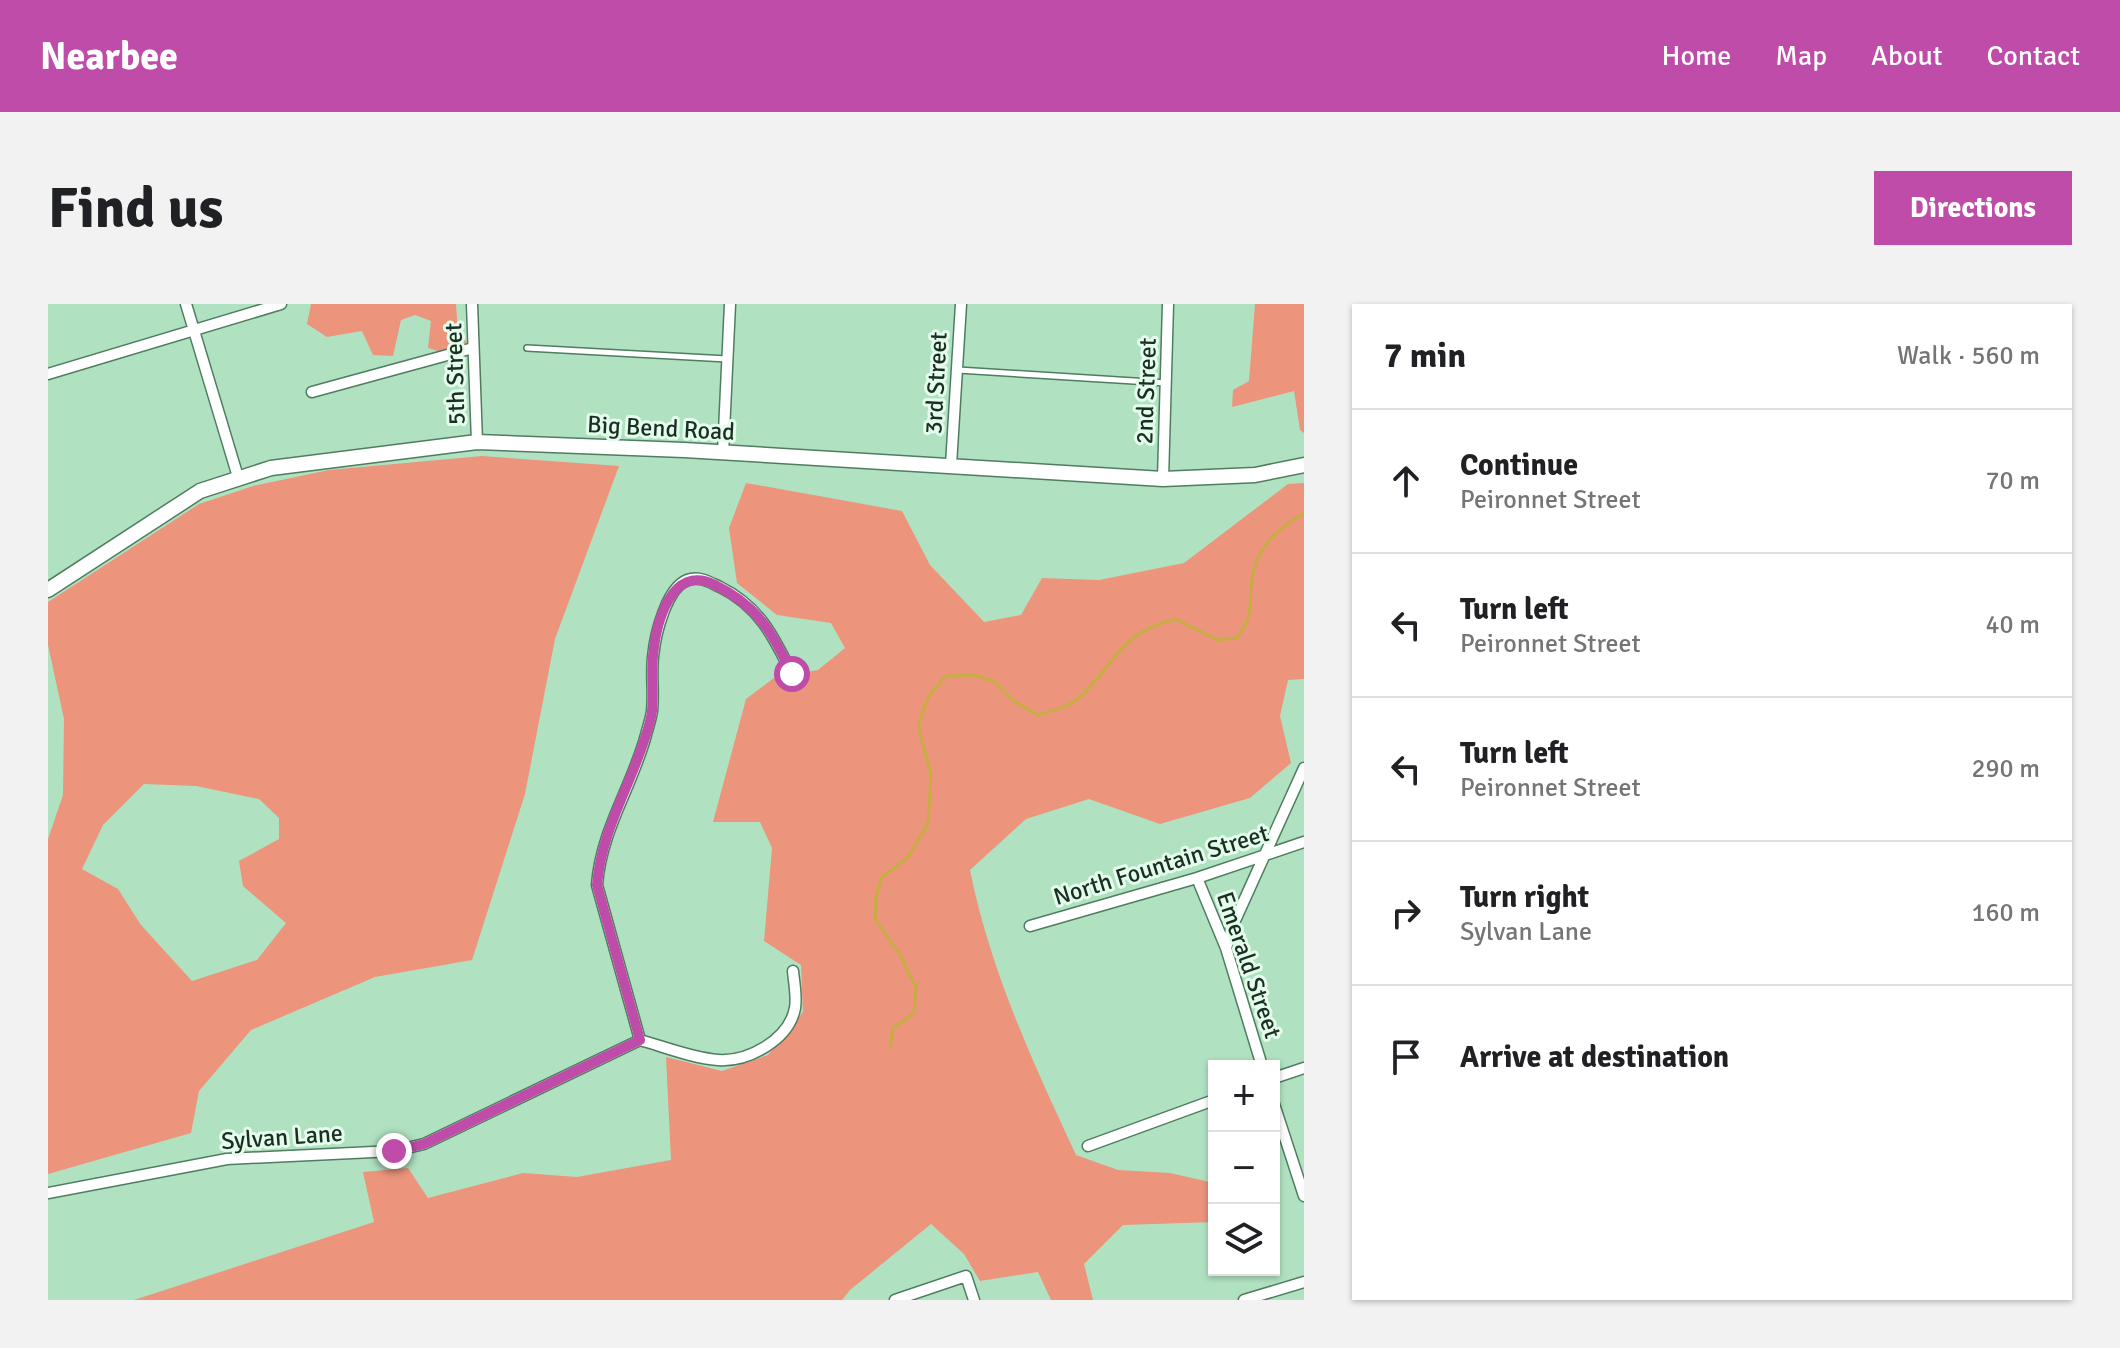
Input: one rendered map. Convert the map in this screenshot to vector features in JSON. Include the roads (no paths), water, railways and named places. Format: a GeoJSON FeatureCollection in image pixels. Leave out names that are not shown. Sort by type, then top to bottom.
{"type":"FeatureCollection","features":[{"type":"Feature","properties":{"kind":"main road","name":"Big Bend Road"},"geometry":{"type":"LineString","coordinates":[[48,590],[200,491],[238,477],[271,468],[477,442],[951,465],[1163,479],[1255,475],[1304,465]]}},
{"type":"Feature","properties":{"kind":"street"},"geometry":{"type":"LineString","coordinates":[[186,304],[238,477]]}},
{"type":"Feature","properties":{"kind":"street"},"geometry":{"type":"LineString","coordinates":[[48,374],[281,304]]}},
{"type":"Feature","properties":{"kind":"street","name":"5th Street"},"geometry":{"type":"LineString","coordinates":[[472,304],[477,442]]}},
{"type":"Feature","properties":{"kind":"street"},"geometry":{"type":"LineString","coordinates":[[723,453],[730,304]]}},
{"type":"Feature","properties":{"kind":"street","name":"3rd Street"},"geometry":{"type":"LineString","coordinates":[[951,465],[961,304]]}},
{"type":"Feature","properties":{"kind":"street","name":"2nd Street"},"geometry":{"type":"LineString","coordinates":[[1163,479],[1168,304]]}},
{"type":"Feature","properties":{"kind":"street"},"geometry":{"type":"LineString","coordinates":[[312,392],[473,348]]}},
{"type":"Feature","properties":{"kind":"street"},"geometry":{"type":"LineString","coordinates":[[792,674],[772,632],[727,590],[704,579],[689,579],[674,590],[660,621],[653,656],[652,711],[644,741],[605,837],[597,885],[640,1040],[721,1060],[739,1059],[757,1051],[773,1042],[790,1022],[795,1009],[793,971]]}},
{"type":"Feature","properties":{"kind":"street"},"geometry":{"type":"LineString","coordinates":[[1226,948],[1233,925],[1304,768]]}},
{"type":"Feature","properties":{"kind":"street","name":"North Fountain Street"},"geometry":{"type":"LineString","coordinates":[[1030,926],[1197,878],[1304,842]]}},
{"type":"Feature","properties":{"kind":"street","name":"Emerald Street"},"geometry":{"type":"LineString","coordinates":[[1197,878],[1226,948],[1260,1060]]}},
{"type":"Feature","properties":{"kind":"street","name":"Sylvan Lane"},"geometry":{"type":"LineString","coordinates":[[48,1193],[227,1159],[394,1151],[424,1144],[640,1040]]}},
{"type":"Feature","properties":{"kind":"street"},"geometry":{"type":"LineString","coordinates":[[1280,1076],[1304,1068]]}},
{"type":"Feature","properties":{"kind":"street"},"geometry":{"type":"LineString","coordinates":[[1088,1146],[1208,1102]]}},
{"type":"Feature","properties":{"kind":"street"},"geometry":{"type":"LineString","coordinates":[[1280,1120],[1301,1176],[1304,1196]]}},
{"type":"Feature","properties":{"kind":"street"},"geometry":{"type":"LineString","coordinates":[[895,1300],[966,1276],[974,1300]]}},
{"type":"Feature","properties":{"kind":"street"},"geometry":{"type":"LineString","coordinates":[[1244,1300],[1304,1282]]}},
{"type":"Feature","properties":{"kind":"lane"},"geometry":{"type":"LineString","coordinates":[[527,348],[728,359]]}},
{"type":"Feature","properties":{"kind":"lane"},"geometry":{"type":"LineString","coordinates":[[957,370],[1166,383]]}},
{"type":"Feature","properties":{"kind":"waterway"},"geometry":{"type":"LineString","coordinates":[[890,1047],[893,1028],[914,1013],[916,988],[901,956],[875,919],[876,896],[882,877],[908,857],[928,823],[931,775],[918,725],[929,695],[946,676],[974,675],[994,681],[1015,702],[1038,715],[1079,698],[1129,642],[1156,626],[1175,619],[1218,640],[1237,638],[1249,616],[1252,579],[1258,557],[1277,532],[1304,513]]}}]}
